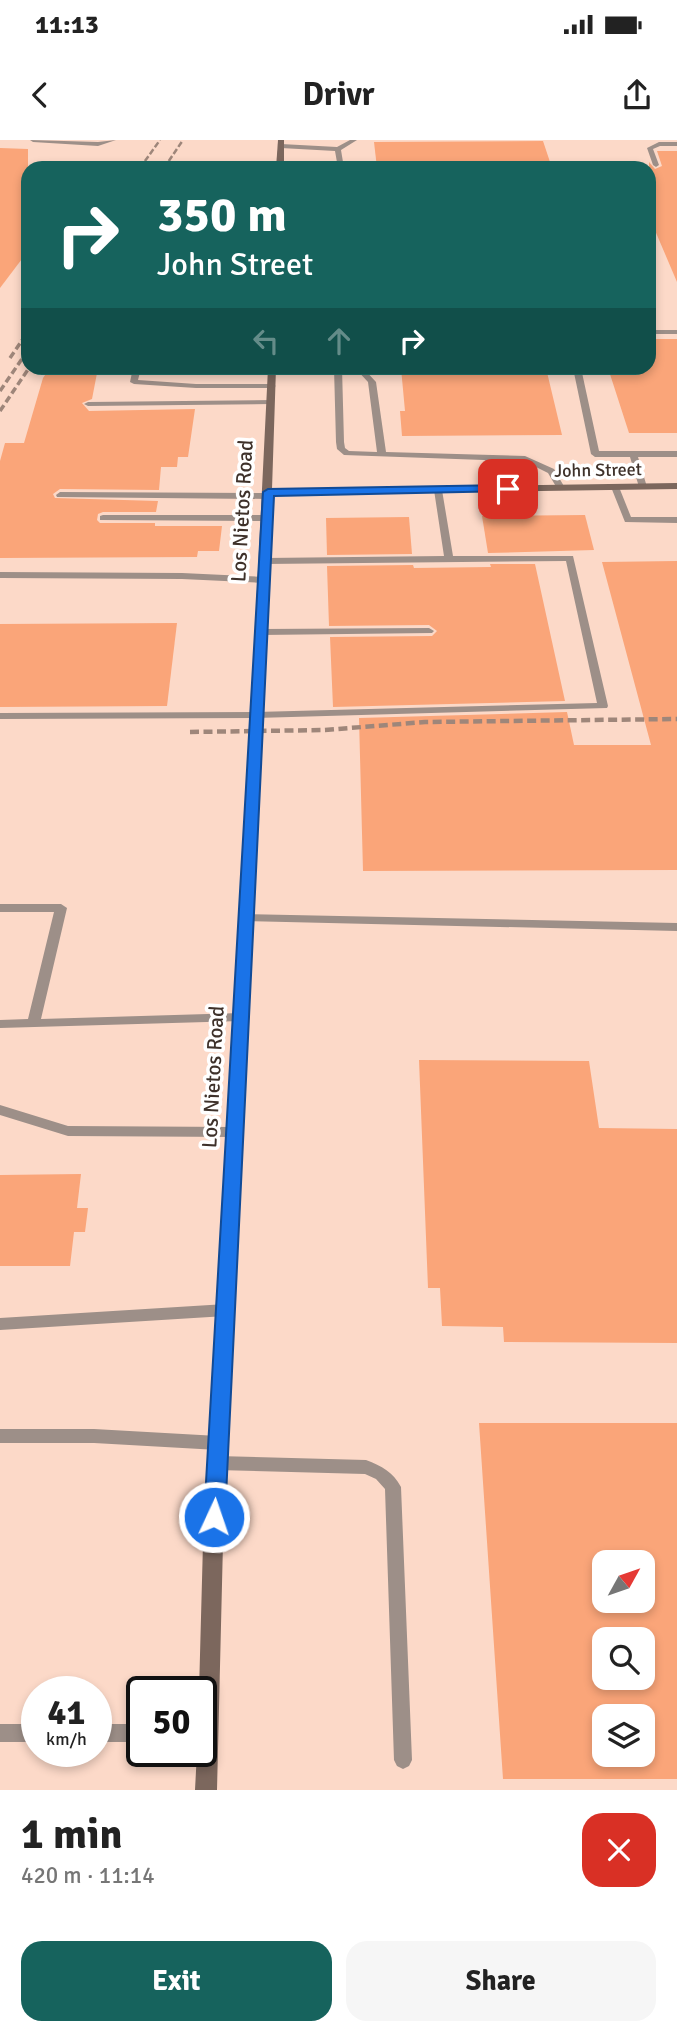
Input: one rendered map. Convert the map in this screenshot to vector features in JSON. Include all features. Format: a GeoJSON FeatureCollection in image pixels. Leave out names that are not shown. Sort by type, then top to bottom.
{"type":"FeatureCollection","features":[{"type":"Feature","properties":{"kind":"main road"},"geometry":{"type":"LineString","coordinates":[[280,161],[281,143]]}},
{"type":"Feature","properties":{"kind":"main road","name":"Los Nietos Road"},"geometry":{"type":"LineString","coordinates":[[207,1676],[265,561],[272,375]]}},
{"type":"Feature","properties":{"kind":"main road","name":"John Street"},"geometry":{"type":"LineString","coordinates":[[268,494],[677,486]]}},
{"type":"Feature","properties":{"kind":"main road","name":"Los Nietos Road"},"geometry":{"type":"LineString","coordinates":[[205,1767],[206,1790]]}},
{"type":"Feature","properties":{"kind":"lane"},"geometry":{"type":"LineString","coordinates":[[33,140],[106,144],[113,140]]}},
{"type":"Feature","properties":{"kind":"lane"},"geometry":{"type":"LineString","coordinates":[[281,143],[338,149],[354,140]]}},
{"type":"Feature","properties":{"kind":"lane"},"geometry":{"type":"LineString","coordinates":[[655,161],[650,148],[659,144],[677,144]]}},
{"type":"Feature","properties":{"kind":"lane"},"geometry":{"type":"LineString","coordinates":[[338,149],[340,161]]}},
{"type":"Feature","properties":{"kind":"lane"},"geometry":{"type":"LineString","coordinates":[[656,332],[677,332]]}},
{"type":"Feature","properties":{"kind":"lane"},"geometry":{"type":"LineString","coordinates":[[136,375],[134,382],[195,386],[272,386]]}},
{"type":"Feature","properties":{"kind":"lane"},"geometry":{"type":"LineString","coordinates":[[339,375],[341,449],[347,453],[525,459],[551,471],[561,488]]}},
{"type":"Feature","properties":{"kind":"lane"},"geometry":{"type":"LineString","coordinates":[[366,375],[372,382],[382,455]]}},
{"type":"Feature","properties":{"kind":"lane"},"geometry":{"type":"LineString","coordinates":[[578,375],[595,454],[677,454]]}},
{"type":"Feature","properties":{"kind":"lane"},"geometry":{"type":"LineString","coordinates":[[88,404],[271,402]]}},
{"type":"Feature","properties":{"kind":"lane"},"geometry":{"type":"LineString","coordinates":[[633,454],[643,487]]}},
{"type":"Feature","properties":{"kind":"lane"},"geometry":{"type":"LineString","coordinates":[[480,456],[500,465],[508,489]]}},
{"type":"Feature","properties":{"kind":"lane"},"geometry":{"type":"LineString","coordinates":[[615,487],[628,520],[677,520]]}},
{"type":"Feature","properties":{"kind":"lane"},"geometry":{"type":"LineString","coordinates":[[438,490],[449,559]]}},
{"type":"Feature","properties":{"kind":"lane"},"geometry":{"type":"LineString","coordinates":[[60,495],[268,494]]}},
{"type":"Feature","properties":{"kind":"lane"},"geometry":{"type":"LineString","coordinates":[[103,518],[267,519]]}},
{"type":"Feature","properties":{"kind":"lane"},"geometry":{"type":"LineString","coordinates":[[0,716],[256,715],[603,706],[570,558],[265,561]]}},
{"type":"Feature","properties":{"kind":"lane"},"geometry":{"type":"LineString","coordinates":[[0,575],[182,576],[264,580]]}},
{"type":"Feature","properties":{"kind":"lane"},"geometry":{"type":"LineString","coordinates":[[261,632],[429,631]]}},
{"type":"Feature","properties":{"kind":"lane"},"geometry":{"type":"LineString","coordinates":[[0,908],[61,908],[33,1024]]}},
{"type":"Feature","properties":{"kind":"lane"},"geometry":{"type":"LineString","coordinates":[[246,918],[677,927]]}},
{"type":"Feature","properties":{"kind":"lane"},"geometry":{"type":"LineString","coordinates":[[0,1024],[241,1017]]}},
{"type":"Feature","properties":{"kind":"lane"},"geometry":{"type":"LineString","coordinates":[[0,1110],[68,1131],[235,1132]]}},
{"type":"Feature","properties":{"kind":"lane"},"geometry":{"type":"LineString","coordinates":[[0,1324],[226,1310]]}},
{"type":"Feature","properties":{"kind":"lane"},"geometry":{"type":"LineString","coordinates":[[0,1436],[94,1436],[218,1443]]}},
{"type":"Feature","properties":{"kind":"lane"},"geometry":{"type":"LineString","coordinates":[[217,1464],[366,1467],[382,1474],[393,1487],[402,1760]]}},
{"type":"Feature","properties":{"kind":"lane"},"geometry":{"type":"LineString","coordinates":[[0,1733],[21,1733]]}},
{"type":"Feature","properties":{"kind":"building"},"geometry":{"type":"Polygon","coordinates":[[[543,141],[550,161],[376,161],[374,142],[543,141]]]}},
{"type":"Feature","properties":{"kind":"building"},"geometry":{"type":"Polygon","coordinates":[[[0,148],[28,149],[28,161],[21,161],[21,260],[0,288],[0,148]]]}},
{"type":"Feature","properties":{"kind":"building"},"geometry":{"type":"Polygon","coordinates":[[[657,151],[677,151],[677,282],[656,233],[656,169],[662,166],[657,151]]]}},
{"type":"Feature","properties":{"kind":"building"},"geometry":{"type":"Polygon","coordinates":[[[656,339],[677,339],[677,433],[629,433],[610,375],[656,375],[656,339]]]}},
{"type":"Feature","properties":{"kind":"building"},"geometry":{"type":"Polygon","coordinates":[[[45,375],[97,375],[92,399],[82,403],[89,411],[195,409],[188,457],[178,457],[177,467],[161,467],[159,490],[60,489],[53,494],[55,498],[158,501],[156,512],[103,512],[98,514],[97,520],[100,523],[155,523],[155,526],[222,526],[219,551],[198,551],[197,557],[0,558],[0,461],[5,443],[24,443],[45,375]]]}},
{"type":"Feature","properties":{"kind":"building"},"geometry":{"type":"Polygon","coordinates":[[[402,375],[548,375],[562,435],[402,436],[400,411],[405,411],[402,375]]]}},
{"type":"Feature","properties":{"kind":"building"},"geometry":{"type":"Polygon","coordinates":[[[585,515],[594,550],[488,553],[482,516],[585,515]]]}},
{"type":"Feature","properties":{"kind":"building"},"geometry":{"type":"Polygon","coordinates":[[[409,517],[412,554],[327,555],[326,518],[409,517]]]}},
{"type":"Feature","properties":{"kind":"building"},"geometry":{"type":"Polygon","coordinates":[[[677,561],[677,870],[363,871],[359,718],[567,712],[574,745],[651,745],[602,562],[677,561]]]}},
{"type":"Feature","properties":{"kind":"building"},"geometry":{"type":"Polygon","coordinates":[[[490,564],[535,564],[565,701],[333,707],[330,637],[432,636],[437,631],[429,625],[329,626],[327,566],[491,567],[490,564]]]}},
{"type":"Feature","properties":{"kind":"building"},"geometry":{"type":"Polygon","coordinates":[[[177,623],[167,706],[0,707],[0,624],[177,623]]]}},
{"type":"Feature","properties":{"kind":"building"},"geometry":{"type":"Polygon","coordinates":[[[419,1060],[589,1061],[599,1128],[677,1129],[677,1343],[504,1342],[503,1327],[442,1326],[440,1288],[428,1288],[419,1060]]]}},
{"type":"Feature","properties":{"kind":"building"},"geometry":{"type":"Polygon","coordinates":[[[81,1174],[77,1208],[88,1208],[85,1232],[74,1232],[70,1266],[0,1266],[0,1175],[81,1174]]]}},
{"type":"Feature","properties":{"kind":"building"},"geometry":{"type":"Polygon","coordinates":[[[479,1423],[677,1423],[677,1779],[503,1779],[479,1423]]]}},
{"type":"Feature","properties":{"kind":"railway"},"geometry":{"type":"LineString","coordinates":[[145,161],[160,140]]}},
{"type":"Feature","properties":{"kind":"railway"},"geometry":{"type":"LineString","coordinates":[[169,161],[183,140]]}},
{"type":"Feature","properties":{"kind":"railway"},"geometry":{"type":"LineString","coordinates":[[10,358],[21,342]]}},
{"type":"Feature","properties":{"kind":"railway"},"geometry":{"type":"LineString","coordinates":[[0,391],[21,360]]}},
{"type":"Feature","properties":{"kind":"railway"},"geometry":{"type":"LineString","coordinates":[[0,411],[24,375]]}},
{"type":"Feature","properties":{"kind":"railway"},"geometry":{"type":"LineString","coordinates":[[190,732],[325,730],[425,722],[677,719]]}},
{"type":"Feature","properties":{"kind":"route"},"geometry":{"type":"LineString","coordinates":[[214,1517],[268,492],[508,489]]}}]}
